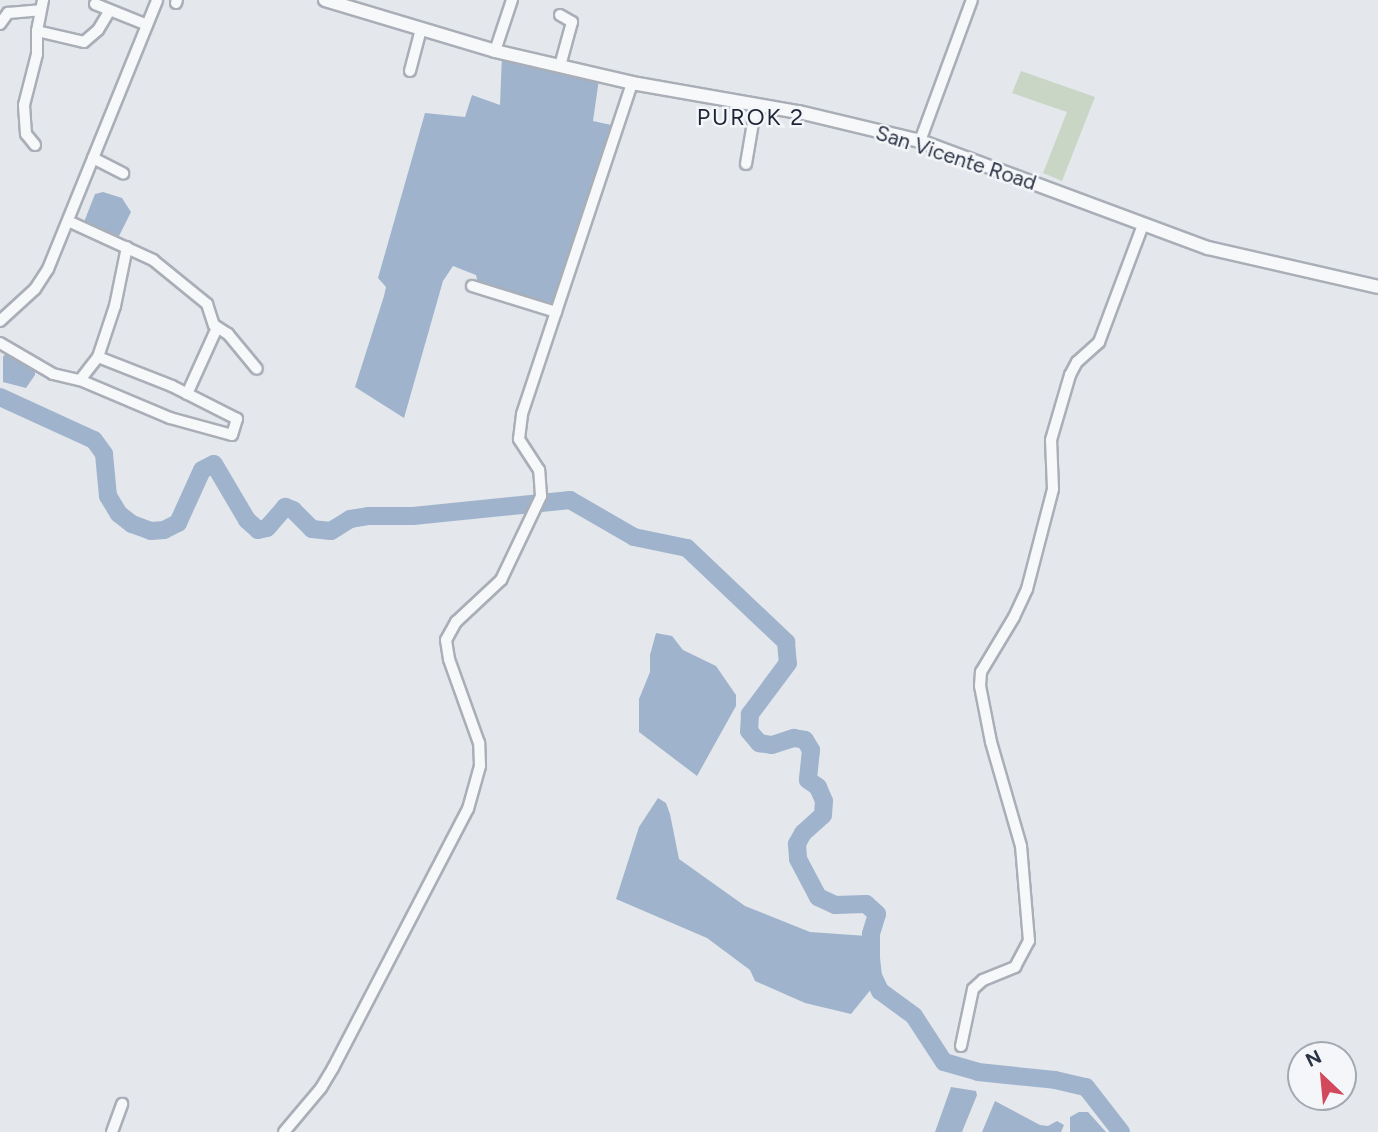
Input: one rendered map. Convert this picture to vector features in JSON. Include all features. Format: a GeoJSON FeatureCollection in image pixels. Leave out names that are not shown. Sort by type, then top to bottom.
{"type":"FeatureCollection","features":[{"type":"Feature","properties":{"kind":"street"},"geometry":{"type":"LineString","coordinates":[[0,321],[36,289],[48,270],[157,0]]}},
{"type":"Feature","properties":{"kind":"street","name":"San Vicente Road"},"geometry":{"type":"LineString","coordinates":[[325,0],[350,4],[495,51],[632,83],[756,105],[920,141],[1208,248],[1378,287]]}},
{"type":"Feature","properties":{"kind":"street"},"geometry":{"type":"LineString","coordinates":[[495,51],[512,0]]}},
{"type":"Feature","properties":{"kind":"street"},"geometry":{"type":"LineString","coordinates":[[920,141],[972,0]]}},
{"type":"Feature","properties":{"kind":"street"},"geometry":{"type":"LineString","coordinates":[[95,4],[146,25]]}},
{"type":"Feature","properties":{"kind":"street"},"geometry":{"type":"LineString","coordinates":[[0,24],[8,13],[42,5],[37,31],[37,54],[24,105],[26,134],[35,145]]}},
{"type":"Feature","properties":{"kind":"street"},"geometry":{"type":"LineString","coordinates":[[37,31],[84,42],[99,30],[110,10]]}},
{"type":"Feature","properties":{"kind":"street"},"geometry":{"type":"LineString","coordinates":[[560,15],[572,22],[560,66]]}},
{"type":"Feature","properties":{"kind":"street"},"geometry":{"type":"LineString","coordinates":[[410,71],[421,29]]}},
{"type":"Feature","properties":{"kind":"street"},"geometry":{"type":"LineString","coordinates":[[284,1132],[321,1088],[333,1068],[468,809],[480,766],[479,743],[449,659],[446,640],[456,622],[484,599],[501,580],[536,513],[541,496],[538,470],[522,446],[518,432],[632,83]]}},
{"type":"Feature","properties":{"kind":"street"},"geometry":{"type":"LineString","coordinates":[[746,164],[756,105]]}},
{"type":"Feature","properties":{"kind":"street"},"geometry":{"type":"LineString","coordinates":[[93,158],[123,173]]}},
{"type":"Feature","properties":{"kind":"street"},"geometry":{"type":"LineString","coordinates":[[68,221],[153,260],[207,304],[217,328],[228,334],[257,369]]}},
{"type":"Feature","properties":{"kind":"street"},"geometry":{"type":"LineString","coordinates":[[961,1046],[974,989],[983,979],[1014,967],[1029,941],[1021,846],[991,742],[980,686],[981,672],[1014,617],[1027,589],[1053,489],[1051,440],[1070,375],[1077,362],[1099,342],[1143,225]]}},
{"type":"Feature","properties":{"kind":"street"},"geometry":{"type":"LineString","coordinates":[[80,380],[98,357],[115,306],[127,247]]}},
{"type":"Feature","properties":{"kind":"street"},"geometry":{"type":"LineString","coordinates":[[472,286],[556,312]]}},
{"type":"Feature","properties":{"kind":"street"},"geometry":{"type":"LineString","coordinates":[[187,394],[217,328]]}},
{"type":"Feature","properties":{"kind":"street"},"geometry":{"type":"LineString","coordinates":[[0,343],[42,369],[80,380],[170,418],[232,435],[237,419],[187,394],[98,357]]}},
{"type":"Feature","properties":{"kind":"street"},"geometry":{"type":"LineString","coordinates":[[112,1132],[122,1104]]}},
{"type":"Feature","properties":{"kind":"green space"},"geometry":{"type":"Polygon","coordinates":[[[1021,71],[1095,97],[1062,181],[1043,173],[1067,112],[1012,93],[1021,71]]]}},
{"type":"Feature","properties":{"kind":"water"},"geometry":{"type":"Polygon","coordinates":[[[502,54],[599,79],[593,121],[616,126],[556,308],[478,284],[476,275],[453,266],[443,281],[404,418],[355,387],[386,287],[378,278],[425,113],[465,117],[472,95],[500,105],[502,54]]]}},
{"type":"Feature","properties":{"kind":"water"},"geometry":{"type":"Polygon","coordinates":[[[103,192],[122,198],[131,212],[119,236],[84,222],[95,194],[103,192]]]}},
{"type":"Feature","properties":{"kind":"water"},"geometry":{"type":"Polygon","coordinates":[[[6,353],[35,369],[35,375],[26,388],[3,382],[3,357],[6,353]]]}},
{"type":"Feature","properties":{"kind":"water"},"geometry":{"type":"Polygon","coordinates":[[[656,633],[672,636],[683,650],[716,666],[736,695],[736,706],[697,776],[639,732],[639,699],[650,672],[650,655],[656,633]]]}},
{"type":"Feature","properties":{"kind":"water"},"geometry":{"type":"Polygon","coordinates":[[[658,798],[666,803],[670,814],[679,859],[745,906],[810,932],[867,936],[867,970],[872,988],[851,1014],[805,1003],[755,981],[750,970],[707,938],[616,899],[639,827],[658,798]]]}},
{"type":"Feature","properties":{"kind":"water"},"geometry":{"type":"Polygon","coordinates":[[[951,1087],[976,1091],[977,1095],[962,1132],[935,1132],[951,1087]]]}},
{"type":"Feature","properties":{"kind":"water"},"geometry":{"type":"Polygon","coordinates":[[[995,1101],[1040,1125],[1048,1126],[1057,1121],[1064,1125],[1061,1132],[982,1132],[995,1101]]]}},
{"type":"Feature","properties":{"kind":"water"},"geometry":{"type":"Polygon","coordinates":[[[1079,1112],[1088,1112],[1106,1132],[1070,1132],[1070,1117],[1079,1112]]]}},
{"type":"Feature","properties":{"kind":"waterway"},"geometry":{"type":"LineString","coordinates":[[144,17],[151,0]]}},
{"type":"Feature","properties":{"kind":"waterway"},"geometry":{"type":"LineString","coordinates":[[128,60],[140,27]]}},
{"type":"Feature","properties":{"kind":"waterway"},"geometry":{"type":"LineString","coordinates":[[42,270],[48,257]]}},
{"type":"Feature","properties":{"kind":"waterway"},"geometry":{"type":"LineString","coordinates":[[0,397],[94,440],[104,454],[108,496],[119,514],[132,524],[151,531],[164,530],[178,523],[202,470],[214,464],[247,520],[258,530],[267,528],[285,507],[293,510],[312,529],[331,531],[350,519],[368,516],[413,516],[570,500],[634,537],[687,548],[786,642],[788,663],[750,714],[749,731],[759,743],[772,745],[794,738],[805,740],[811,750],[808,780],[818,787],[824,801],[823,815],[803,833],[797,844],[798,859],[818,897],[835,905],[866,904],[877,914],[871,934],[871,958],[873,976],[880,991],[914,1016],[944,1062],[978,1072],[1055,1080],[1086,1087],[1121,1132]]}},
{"type":"Feature","properties":{"kind":"district","name":"PUROK 2"},"geometry":{"type":"Point","coordinates":[751,117]}}]}
